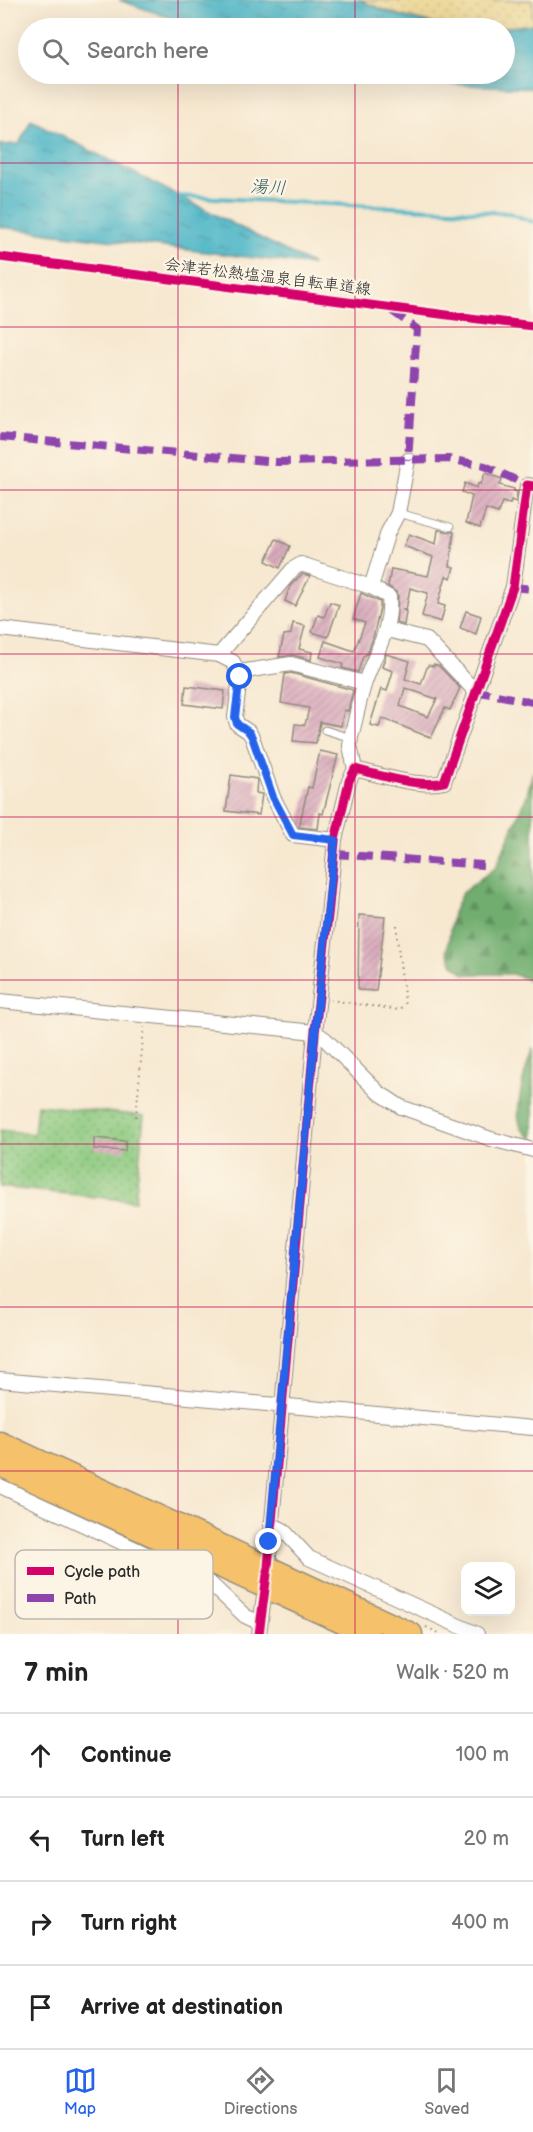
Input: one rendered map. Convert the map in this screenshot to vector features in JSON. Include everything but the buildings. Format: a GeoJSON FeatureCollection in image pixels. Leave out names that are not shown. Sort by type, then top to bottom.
{"type":"FeatureCollection","features":[{"type":"Feature","properties":{"kind":"highway"},"geometry":{"type":"LineString","coordinates":[[0,1443],[212,1550]]}},
{"type":"Feature","properties":{"kind":"highway"},"geometry":{"type":"LineString","coordinates":[[0,1465],[202,1550]]}},
{"type":"Feature","properties":{"kind":"highway"},"geometry":{"type":"LineString","coordinates":[[213,1550],[368,1634]]}},
{"type":"Feature","properties":{"kind":"highway"},"geometry":{"type":"LineString","coordinates":[[213,1555],[411,1634]]}},
{"type":"Feature","properties":{"kind":"street"},"geometry":{"type":"LineString","coordinates":[[371,587],[388,532],[398,513],[408,460]]}},
{"type":"Feature","properties":{"kind":"street"},"geometry":{"type":"LineString","coordinates":[[355,769],[411,781],[434,784],[444,782],[513,587],[527,485],[533,486]]}},
{"type":"Feature","properties":{"kind":"street"},"geometry":{"type":"LineString","coordinates":[[219,655],[293,569],[301,564],[371,587],[389,597],[387,630],[364,683],[351,738],[355,769],[335,840],[315,1032],[266,1577],[259,1628]]}},
{"type":"Feature","properties":{"kind":"street"},"geometry":{"type":"LineString","coordinates":[[0,629],[219,655],[233,662],[239,672],[235,717],[237,724],[249,732],[252,737],[273,797],[293,835],[335,840]]}},
{"type":"Feature","properties":{"kind":"street"},"geometry":{"type":"LineString","coordinates":[[387,630],[427,640],[475,691]]}},
{"type":"Feature","properties":{"kind":"street"},"geometry":{"type":"LineString","coordinates":[[239,672],[291,664],[364,683]]}},
{"type":"Feature","properties":{"kind":"street"},"geometry":{"type":"LineString","coordinates":[[0,1001],[315,1032],[325,1039],[378,1092],[401,1107],[491,1139],[533,1150]]}},
{"type":"Feature","properties":{"kind":"street"},"geometry":{"type":"LineString","coordinates":[[0,1380],[533,1428]]}},
{"type":"Feature","properties":{"kind":"street"},"geometry":{"type":"LineString","coordinates":[[0,1486],[138,1550]]}},
{"type":"Feature","properties":{"kind":"street"},"geometry":{"type":"LineString","coordinates":[[271,1524],[286,1532],[309,1558],[477,1634]]}},
{"type":"Feature","properties":{"kind":"street"},"geometry":{"type":"LineString","coordinates":[[213,1586],[259,1628]]}},
{"type":"Feature","properties":{"kind":"lane"},"geometry":{"type":"LineString","coordinates":[[398,513],[450,527]]}},
{"type":"Feature","properties":{"kind":"lane"},"geometry":{"type":"LineString","coordinates":[[325,730],[351,738]]}},
{"type":"Feature","properties":{"kind":"path"},"geometry":{"type":"LineString","coordinates":[[319,998],[399,1010],[405,1003],[397,924]]}},
{"type":"Feature","properties":{"kind":"path"},"geometry":{"type":"LineString","coordinates":[[136,1117],[145,1015]]}},
{"type":"Feature","properties":{"kind":"green space"},"geometry":{"type":"Polygon","coordinates":[[[533,772],[533,981],[512,974],[465,974],[453,964],[447,951],[453,913],[462,893],[496,867],[526,798],[533,772]]]}},
{"type":"Feature","properties":{"kind":"green space"},"geometry":{"type":"Polygon","coordinates":[[[533,1049],[533,1139],[521,1126],[518,1113],[522,1084],[533,1049]]]}},
{"type":"Feature","properties":{"kind":"green space"},"geometry":{"type":"Polygon","coordinates":[[[37,1105],[144,1116],[135,1201],[0,1187],[0,1130],[34,1134],[37,1105]]]}},
{"type":"Feature","properties":{"kind":"sand"},"geometry":{"type":"Polygon","coordinates":[[[359,0],[533,0],[533,24],[515,26],[515,18],[410,18],[359,0]]]}},
{"type":"Feature","properties":{"kind":"water"},"geometry":{"type":"Polygon","coordinates":[[[119,0],[359,0],[408,18],[170,18],[119,0]]]}},
{"type":"Feature","properties":{"kind":"water"},"geometry":{"type":"Polygon","coordinates":[[[533,24],[533,88],[448,84],[515,84],[515,26],[533,24]]]}},
{"type":"Feature","properties":{"kind":"water"},"geometry":{"type":"Polygon","coordinates":[[[31,120],[313,265],[0,227],[0,145],[19,144],[31,120]]]}},
{"type":"Feature","properties":{"kind":"waterway","name":"湯川"},"geometry":{"type":"LineString","coordinates":[[175,196],[509,213],[533,222]]}},
{"type":"Feature","properties":{"kind":"marked path"},"geometry":{"type":"LineString","coordinates":[[392,311],[417,329],[408,460]]}},
{"type":"Feature","properties":{"kind":"marked path"},"geometry":{"type":"LineString","coordinates":[[0,437],[277,462],[448,459],[485,466],[527,485]]}},
{"type":"Feature","properties":{"kind":"marked path"},"geometry":{"type":"LineString","coordinates":[[513,587],[533,589]]}},
{"type":"Feature","properties":{"kind":"marked path"},"geometry":{"type":"LineString","coordinates":[[475,691],[533,702]]}},
{"type":"Feature","properties":{"kind":"marked path"},"geometry":{"type":"LineString","coordinates":[[334,854],[483,865]]}},
{"type":"Feature","properties":{"kind":"cycle path","name":"会津若松熱塩温泉自転車道線"},"geometry":{"type":"LineString","coordinates":[[0,257],[533,326]]}},
{"type":"Feature","properties":{"kind":"cycle path"},"geometry":{"type":"LineString","coordinates":[[259,1634],[268,1567],[315,1032],[335,840],[349,781],[355,769],[412,782],[444,782],[513,587],[527,485],[533,486]]}},
{"type":"Feature","properties":{"kind":"route"},"geometry":{"type":"LineString","coordinates":[[240,677],[235,717],[237,724],[249,732],[252,737],[273,797],[293,835],[335,840],[315,1032],[269,1542]]}}]}
